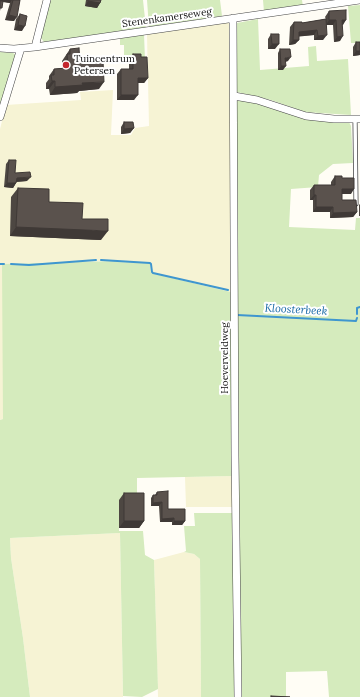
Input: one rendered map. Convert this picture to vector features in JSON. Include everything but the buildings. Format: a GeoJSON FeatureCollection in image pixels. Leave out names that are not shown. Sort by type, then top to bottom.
{"type":"FeatureCollection","features":[{"type":"Feature","properties":{"kind":"street"},"geometry":{"type":"LineString","coordinates":[[35,47],[46,0]]}},
{"type":"Feature","properties":{"kind":"street","name":"Stenenkamerseweg"},"geometry":{"type":"LineString","coordinates":[[0,48],[35,47],[360,0]]}},
{"type":"Feature","properties":{"kind":"street","name":"Hoeverveldweg"},"geometry":{"type":"LineString","coordinates":[[233,18],[235,456],[238,697]]}},
{"type":"Feature","properties":{"kind":"street"},"geometry":{"type":"LineString","coordinates":[[0,117],[21,48]]}},
{"type":"Feature","properties":{"kind":"street"},"geometry":{"type":"LineString","coordinates":[[234,96],[257,100],[306,116],[334,120],[357,119]]}},
{"type":"Feature","properties":{"kind":"lane"},"geometry":{"type":"LineString","coordinates":[[356,207],[357,119]]}},
{"type":"Feature","properties":{"kind":"shaded area"},"geometry":{"type":"Polygon","coordinates":[[[227,22],[230,23],[231,292],[151,273],[150,264],[115,261],[3,264],[3,419],[0,420],[0,129],[6,105],[81,100],[80,92],[113,90],[111,135],[131,135],[135,128],[149,126],[147,34],[227,22]]]}},
{"type":"Feature","properties":{"kind":"shaded area"},"geometry":{"type":"Polygon","coordinates":[[[233,476],[233,507],[186,507],[185,477],[233,476]]]}},
{"type":"Feature","properties":{"kind":"shaded area"},"geometry":{"type":"Polygon","coordinates":[[[120,533],[123,697],[30,697],[11,558],[10,538],[120,533]]]}},
{"type":"Feature","properties":{"kind":"shaded area"},"geometry":{"type":"Polygon","coordinates":[[[184,552],[194,554],[200,559],[201,697],[158,697],[154,560],[184,552]]]}},
{"type":"Feature","properties":{"kind":"green space"},"geometry":{"type":"Polygon","coordinates":[[[49,0],[143,0],[146,28],[44,42],[41,38],[49,0]]]}},
{"type":"Feature","properties":{"kind":"green space"},"geometry":{"type":"Polygon","coordinates":[[[147,0],[220,0],[222,16],[149,28],[147,0]]]}},
{"type":"Feature","properties":{"kind":"green space"},"geometry":{"type":"Polygon","coordinates":[[[263,0],[302,0],[303,7],[264,12],[263,0]]]}},
{"type":"Feature","properties":{"kind":"green space"},"geometry":{"type":"Polygon","coordinates":[[[360,5],[360,43],[351,43],[348,6],[360,5]]]}},
{"type":"Feature","properties":{"kind":"green space"},"geometry":{"type":"Polygon","coordinates":[[[258,19],[260,70],[309,66],[308,47],[316,46],[317,61],[348,59],[351,115],[305,112],[271,100],[237,92],[237,23],[258,19]]]}},
{"type":"Feature","properties":{"kind":"green space"},"geometry":{"type":"Polygon","coordinates":[[[144,34],[145,60],[138,57],[129,57],[128,63],[119,63],[119,61],[124,61],[124,45],[120,45],[120,39],[144,34]]]}},
{"type":"Feature","properties":{"kind":"green space"},"geometry":{"type":"Polygon","coordinates":[[[0,52],[13,53],[16,55],[0,106],[0,52]]]}},
{"type":"Feature","properties":{"kind":"green space"},"geometry":{"type":"Polygon","coordinates":[[[241,99],[272,107],[299,117],[349,122],[351,126],[353,163],[333,164],[319,175],[318,187],[291,189],[289,227],[355,230],[356,218],[360,218],[360,697],[329,697],[327,671],[286,672],[286,697],[242,697],[238,501],[236,101],[241,99]]]}},
{"type":"Feature","properties":{"kind":"green space"},"geometry":{"type":"Polygon","coordinates":[[[115,261],[150,263],[151,273],[231,292],[233,476],[137,478],[137,498],[120,499],[119,531],[143,531],[145,555],[154,560],[158,689],[142,697],[123,696],[120,533],[10,538],[11,558],[30,697],[0,697],[0,420],[3,419],[2,264],[115,261]]]}},
{"type":"Feature","properties":{"kind":"green space"},"geometry":{"type":"Polygon","coordinates":[[[194,513],[233,513],[236,697],[201,697],[200,559],[194,554],[184,552],[186,551],[184,526],[195,526],[194,513]]]}},
{"type":"Feature","properties":{"kind":"waterway","name":"Kloosterbeek"},"geometry":{"type":"LineString","coordinates":[[11,264],[29,265],[96,260]]}},
{"type":"Feature","properties":{"kind":"waterway","name":"Kloosterbeek"},"geometry":{"type":"LineString","coordinates":[[101,260],[150,263],[153,273],[228,290]]}},
{"type":"Feature","properties":{"kind":"waterway","name":"Kloosterbeek"},"geometry":{"type":"LineString","coordinates":[[357,314],[357,308],[360,307]]}},
{"type":"Feature","properties":{"kind":"waterway","name":"Kloosterbeek"},"geometry":{"type":"LineString","coordinates":[[237,315],[356,321],[357,318]]}},
{"type":"Feature","properties":{"kind":"place","name":"Tuincentrum Petersen"},"geometry":{"type":"Point","coordinates":[66,65]}}]}
